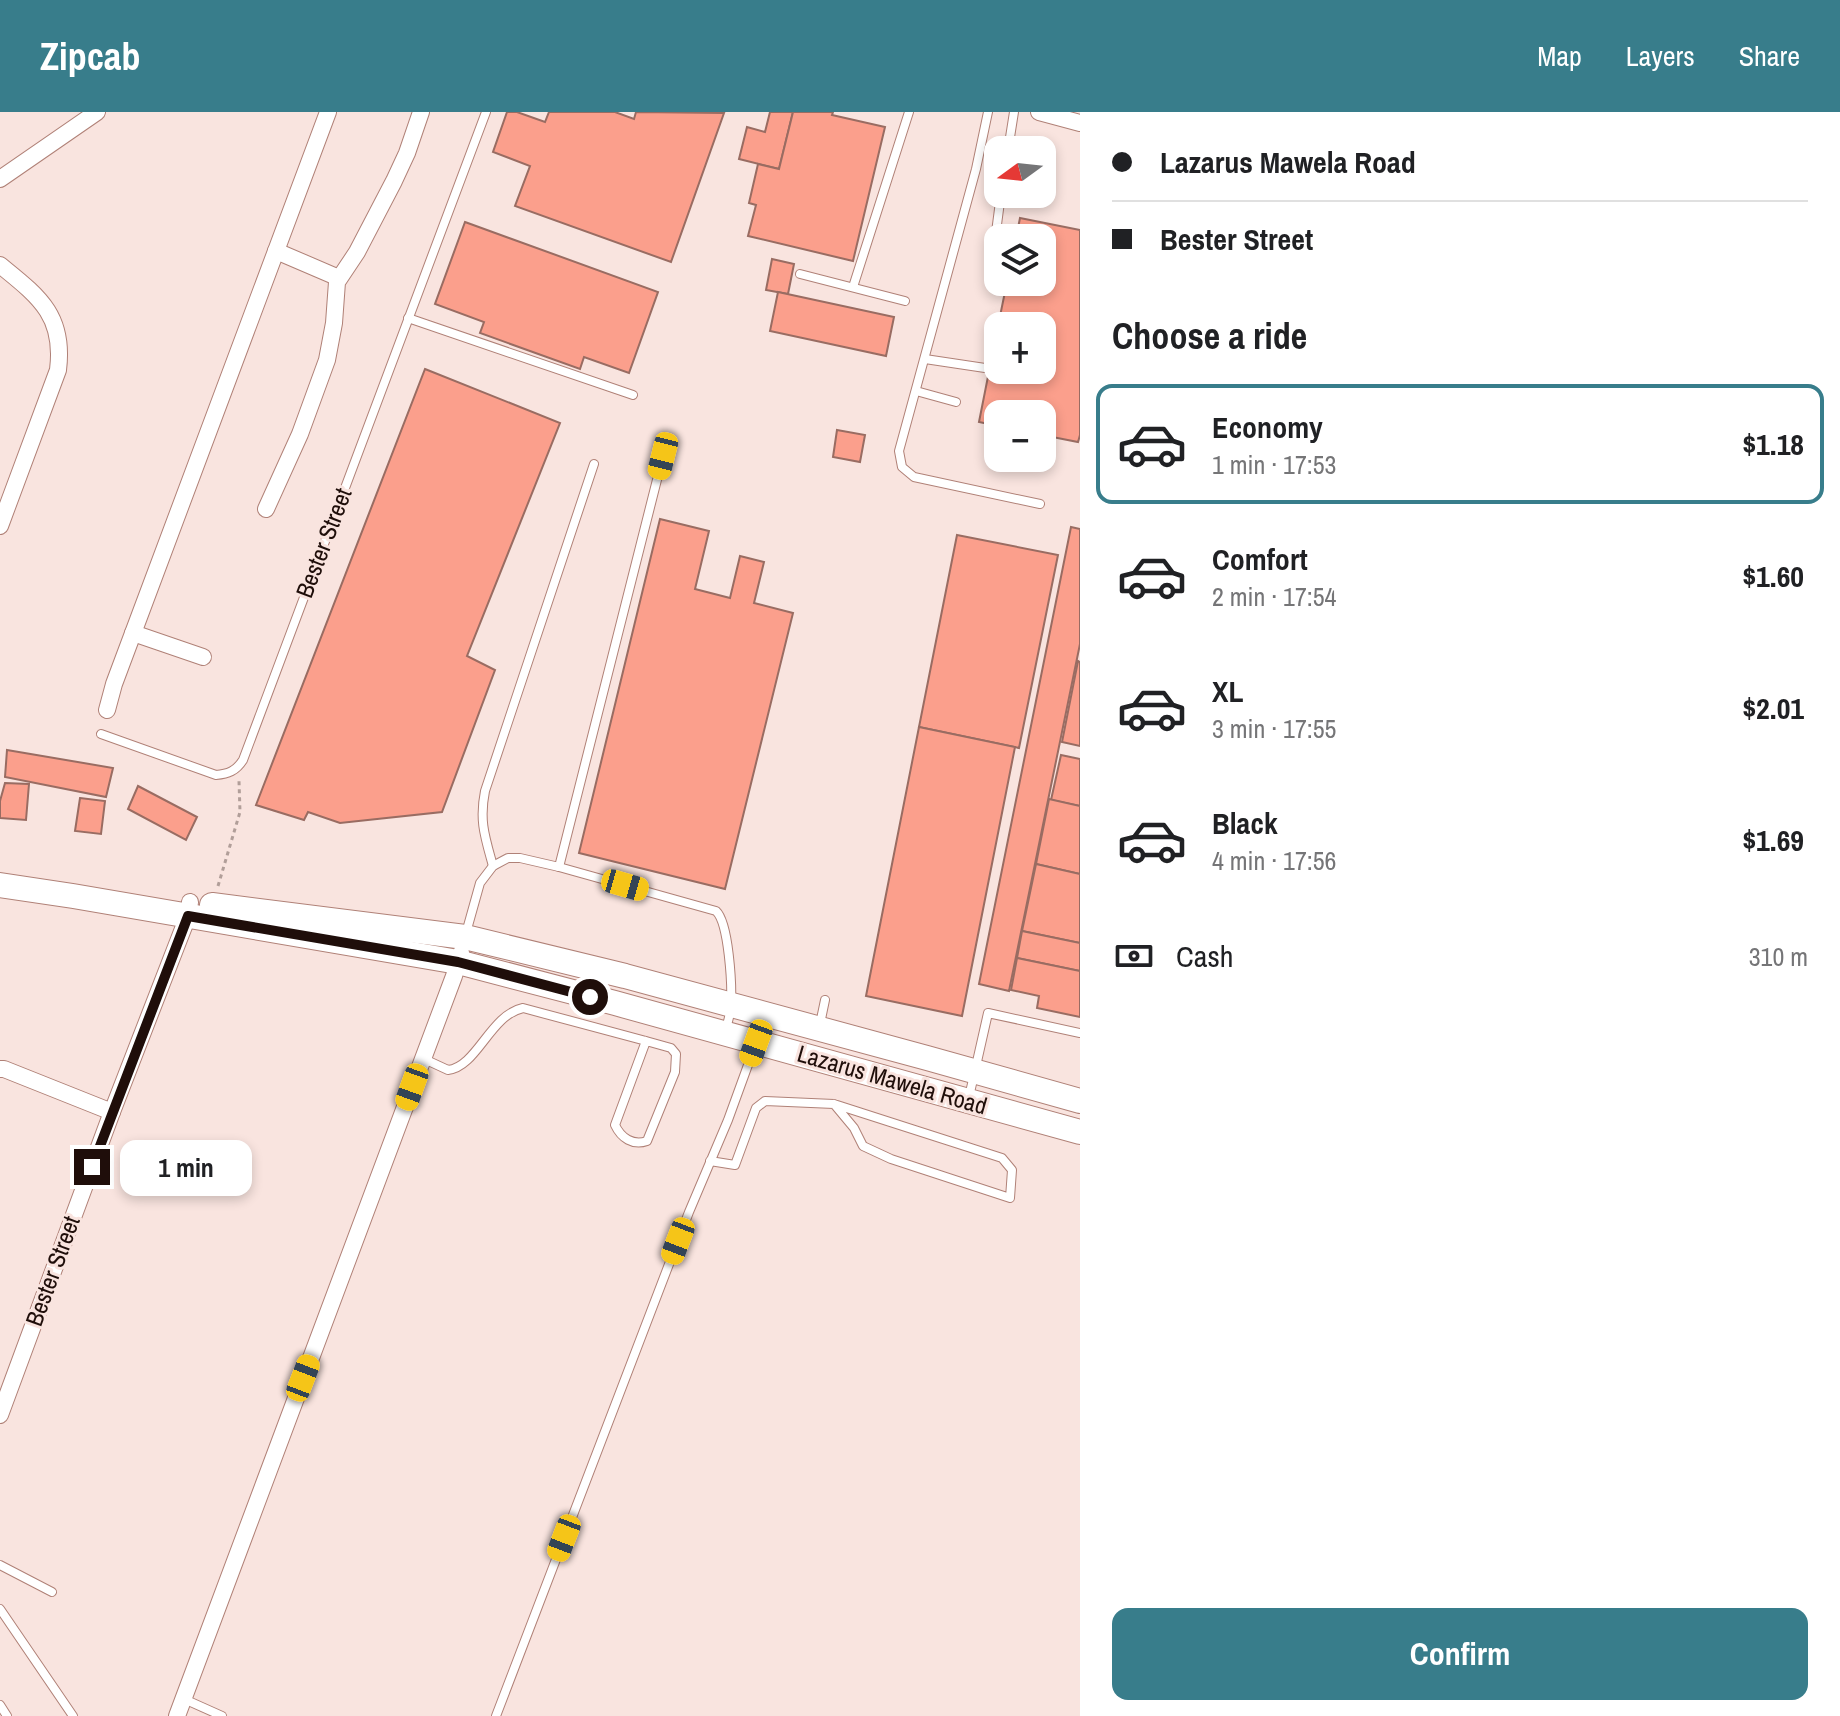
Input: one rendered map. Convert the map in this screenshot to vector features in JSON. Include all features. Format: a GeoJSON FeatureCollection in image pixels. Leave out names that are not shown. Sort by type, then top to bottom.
{"type":"FeatureCollection","features":[{"type":"Feature","properties":{"kind":"main road","name":"Lazarus Mawela Road"},"geometry":{"type":"LineString","coordinates":[[0,872],[197,908],[458,962],[1080,1132]]}},
{"type":"Feature","properties":{"kind":"main road","name":"Lazarus Mawela Road"},"geometry":{"type":"LineString","coordinates":[[0,885],[465,937],[762,1013],[1080,1101]]}},
{"type":"Feature","properties":{"kind":"street"},"geometry":{"type":"LineString","coordinates":[[0,179],[97,112]]}},
{"type":"Feature","properties":{"kind":"street"},"geometry":{"type":"LineString","coordinates":[[107,710],[114,684],[328,112]]}},
{"type":"Feature","properties":{"kind":"street"},"geometry":{"type":"LineString","coordinates":[[266,509],[300,434],[327,360],[339,278],[357,252],[394,181],[421,112]]}},
{"type":"Feature","properties":{"kind":"street"},"geometry":{"type":"LineString","coordinates":[[1039,112],[1079,121]]}},
{"type":"Feature","properties":{"kind":"street"},"geometry":{"type":"LineString","coordinates":[[276,251],[339,278]]}},
{"type":"Feature","properties":{"kind":"street"},"geometry":{"type":"LineString","coordinates":[[0,265],[47,308],[55,325],[60,355],[58,370],[0,526]]}},
{"type":"Feature","properties":{"kind":"street"},"geometry":{"type":"LineString","coordinates":[[133,633],[203,657]]}},
{"type":"Feature","properties":{"kind":"street","name":"Bester Street"},"geometry":{"type":"LineString","coordinates":[[0,1415],[112,1112],[197,908]]}},
{"type":"Feature","properties":{"kind":"street"},"geometry":{"type":"LineString","coordinates":[[177,1716],[465,937]]}},
{"type":"Feature","properties":{"kind":"street"},"geometry":{"type":"LineString","coordinates":[[0,1069],[112,1112]]}},
{"type":"Feature","properties":{"kind":"lane","name":"Bester Street"},"geometry":{"type":"LineString","coordinates":[[239,767],[486,112]]}},
{"type":"Feature","properties":{"kind":"lane"},"geometry":{"type":"LineString","coordinates":[[853,287],[909,112]]}},
{"type":"Feature","properties":{"kind":"lane"},"geometry":{"type":"LineString","coordinates":[[988,112],[976,169],[899,451],[902,467],[914,477],[1040,504]]}},
{"type":"Feature","properties":{"kind":"lane"},"geometry":{"type":"LineString","coordinates":[[1010,136],[1014,112]]}},
{"type":"Feature","properties":{"kind":"lane"},"geometry":{"type":"LineString","coordinates":[[800,274],[905,301]]}},
{"type":"Feature","properties":{"kind":"lane"},"geometry":{"type":"LineString","coordinates":[[408,318],[633,395]]}},
{"type":"Feature","properties":{"kind":"lane"},"geometry":{"type":"LineString","coordinates":[[925,359],[984,368]]}},
{"type":"Feature","properties":{"kind":"lane"},"geometry":{"type":"LineString","coordinates":[[916,391],[956,402]]}},
{"type":"Feature","properties":{"kind":"lane"},"geometry":{"type":"LineString","coordinates":[[559,867],[663,456]]}},
{"type":"Feature","properties":{"kind":"lane"},"geometry":{"type":"LineString","coordinates":[[493,866],[481,823],[485,791],[594,464]]}},
{"type":"Feature","properties":{"kind":"lane"},"geometry":{"type":"LineString","coordinates":[[101,734],[216,775],[232,772],[239,767]]}},
{"type":"Feature","properties":{"kind":"lane"},"geometry":{"type":"LineString","coordinates":[[465,937],[480,883],[493,866],[508,858],[559,867],[704,907],[720,914],[726,937],[731,1005],[725,1034]]}},
{"type":"Feature","properties":{"kind":"lane"},"geometry":{"type":"LineString","coordinates":[[819,1029],[825,1000]]}},
{"type":"Feature","properties":{"kind":"lane"},"geometry":{"type":"LineString","coordinates":[[422,1058],[448,1070],[460,1067],[508,1013],[523,1008],[646,1041],[671,1048],[676,1054],[675,1072],[647,1141],[639,1144],[619,1134],[615,1125],[646,1041]]}},
{"type":"Feature","properties":{"kind":"lane"},"geometry":{"type":"LineString","coordinates":[[496,1716],[728,1120],[756,1043],[762,1013]]}},
{"type":"Feature","properties":{"kind":"lane"},"geometry":{"type":"LineString","coordinates":[[968,1102],[988,1013],[1080,1033]]}},
{"type":"Feature","properties":{"kind":"lane"},"geometry":{"type":"LineString","coordinates":[[710,1161],[735,1165],[756,1108],[765,1101],[834,1104],[1002,1158],[1012,1170],[1010,1198],[891,1159],[863,1146],[854,1128],[834,1104]]}},
{"type":"Feature","properties":{"kind":"lane"},"geometry":{"type":"LineString","coordinates":[[0,1565],[52,1592]]}},
{"type":"Feature","properties":{"kind":"lane"},"geometry":{"type":"LineString","coordinates":[[0,1609],[73,1716]]}},
{"type":"Feature","properties":{"kind":"lane"},"geometry":{"type":"LineString","coordinates":[[184,1699],[222,1716]]}},
{"type":"Feature","properties":{"kind":"lane"},"geometry":{"type":"LineString","coordinates":[[0,1705],[7,1716]]}},
{"type":"Feature","properties":{"kind":"path"},"geometry":{"type":"LineString","coordinates":[[197,908],[240,812],[239,767]]}},
{"type":"Feature","properties":{"kind":"building"},"geometry":{"type":"Polygon","coordinates":[[[507,112],[517,112],[545,122],[549,112],[615,112],[634,119],[636,112],[724,113],[671,262],[515,206],[530,166],[493,152],[507,112]]]}},
{"type":"Feature","properties":{"kind":"building"},"geometry":{"type":"Polygon","coordinates":[[[770,112],[793,112],[779,169],[739,159],[747,127],[765,132],[770,112]]]}},
{"type":"Feature","properties":{"kind":"building"},"geometry":{"type":"Polygon","coordinates":[[[793,112],[833,112],[832,115],[885,127],[853,261],[748,236],[756,205],[749,203],[758,164],[779,169],[793,112]]]}},
{"type":"Feature","properties":{"kind":"building"},"geometry":{"type":"Polygon","coordinates":[[[1020,218],[1050,224],[1019,224],[1020,218]]]}},
{"type":"Feature","properties":{"kind":"building"},"geometry":{"type":"Polygon","coordinates":[[[465,222],[658,292],[629,373],[584,357],[580,369],[480,333],[484,322],[435,304],[465,222]]]}},
{"type":"Feature","properties":{"kind":"building"},"geometry":{"type":"Polygon","coordinates":[[[1056,225],[1080,230],[1078,442],[1056,438],[1056,400],[984,400],[984,423],[979,422],[987,384],[1056,384],[1056,312],[1001,312],[1004,296],[1056,296],[1056,225]]]}},
{"type":"Feature","properties":{"kind":"building"},"geometry":{"type":"Polygon","coordinates":[[[772,259],[794,264],[788,294],[766,290],[772,259]]]}},
{"type":"Feature","properties":{"kind":"building"},"geometry":{"type":"Polygon","coordinates":[[[778,292],[894,317],[886,356],[770,331],[778,292]]]}},
{"type":"Feature","properties":{"kind":"building"},"geometry":{"type":"Polygon","coordinates":[[[425,369],[560,423],[467,656],[495,670],[442,812],[340,823],[308,812],[304,820],[256,805],[425,369]]]}},
{"type":"Feature","properties":{"kind":"building"},"geometry":{"type":"Polygon","coordinates":[[[837,430],[865,435],[860,462],[833,457],[837,430]]]}},
{"type":"Feature","properties":{"kind":"building"},"geometry":{"type":"Polygon","coordinates":[[[660,519],[709,531],[695,589],[730,598],[740,556],[764,562],[754,603],[793,613],[725,889],[579,853],[660,519]]]}},
{"type":"Feature","properties":{"kind":"building"},"geometry":{"type":"Polygon","coordinates":[[[1071,527],[1080,529],[1080,644],[1009,991],[979,984],[1071,527]]]}},
{"type":"Feature","properties":{"kind":"building"},"geometry":{"type":"Polygon","coordinates":[[[957,535],[1058,555],[1019,748],[919,727],[957,535]]]}},
{"type":"Feature","properties":{"kind":"building"},"geometry":{"type":"Polygon","coordinates":[[[1080,662],[1080,746],[1062,742],[1080,662]]]}},
{"type":"Feature","properties":{"kind":"building"},"geometry":{"type":"Polygon","coordinates":[[[919,727],[1015,747],[962,1016],[866,996],[919,727]]]}},
{"type":"Feature","properties":{"kind":"building"},"geometry":{"type":"Polygon","coordinates":[[[7,750],[113,768],[106,797],[5,777],[7,750]]]}},
{"type":"Feature","properties":{"kind":"building"},"geometry":{"type":"Polygon","coordinates":[[[1061,755],[1080,759],[1080,806],[1051,800],[1061,755]]]}},
{"type":"Feature","properties":{"kind":"building"},"geometry":{"type":"Polygon","coordinates":[[[5,783],[29,784],[26,820],[0,818],[0,801],[5,783]]]}},
{"type":"Feature","properties":{"kind":"building"},"geometry":{"type":"Polygon","coordinates":[[[138,786],[197,817],[186,840],[128,809],[138,786]]]}},
{"type":"Feature","properties":{"kind":"building"},"geometry":{"type":"Polygon","coordinates":[[[80,798],[105,801],[101,834],[75,831],[80,798]]]}},
{"type":"Feature","properties":{"kind":"building"},"geometry":{"type":"Polygon","coordinates":[[[1049,799],[1080,806],[1080,874],[1036,864],[1049,799]]]}},
{"type":"Feature","properties":{"kind":"building"},"geometry":{"type":"Polygon","coordinates":[[[1036,864],[1080,874],[1080,943],[1022,931],[1036,864]]]}},
{"type":"Feature","properties":{"kind":"building"},"geometry":{"type":"Polygon","coordinates":[[[1022,931],[1080,943],[1080,971],[1017,958],[1022,931]]]}},
{"type":"Feature","properties":{"kind":"building"},"geometry":{"type":"Polygon","coordinates":[[[1017,958],[1080,971],[1080,1017],[1037,1008],[1039,996],[1011,990],[1017,958]]]}},
{"type":"Feature","properties":{"kind":"route"},"geometry":{"type":"LineString","coordinates":[[92,1167],[188,916],[458,962],[590,997]]}}]}
